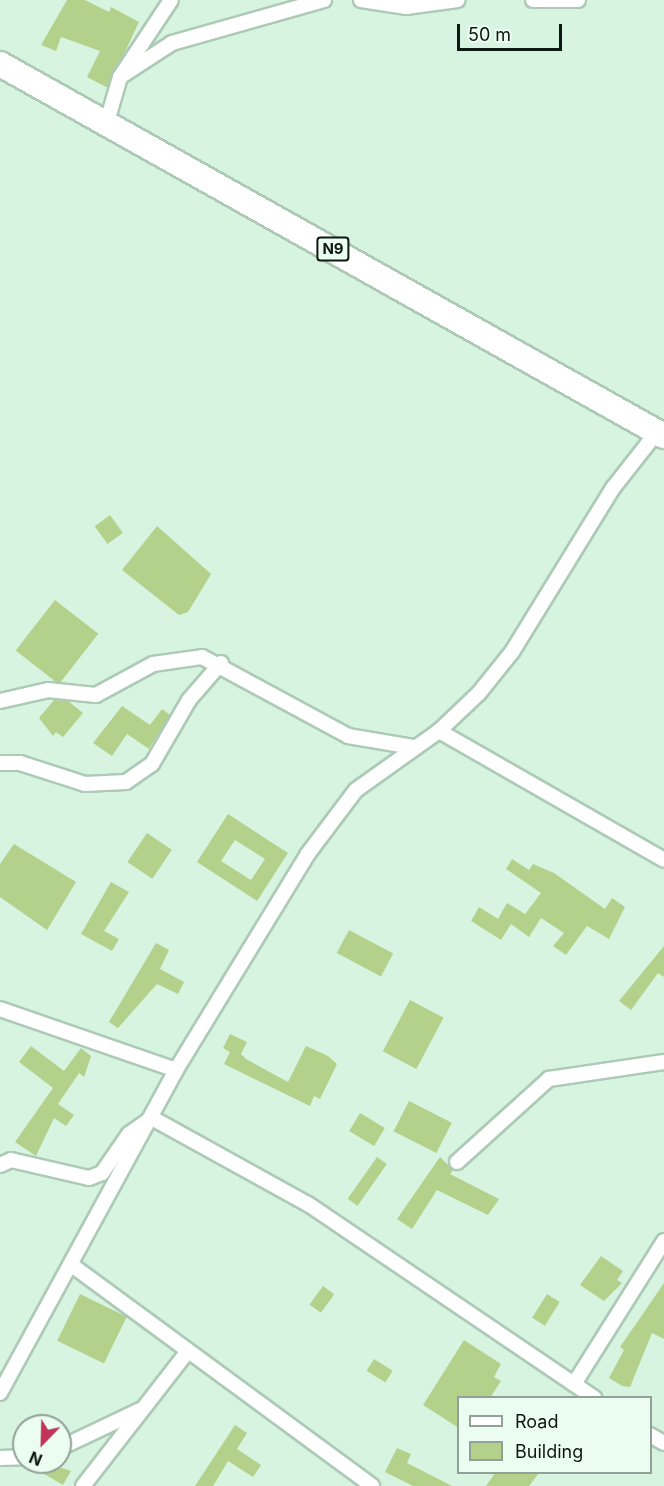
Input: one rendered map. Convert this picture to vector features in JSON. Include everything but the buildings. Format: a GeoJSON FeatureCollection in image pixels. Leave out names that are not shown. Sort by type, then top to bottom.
{"type":"FeatureCollection","features":[{"type":"Feature","properties":{"kind":"highway","name":"N9"},"geometry":{"type":"LineString","coordinates":[[0,64],[661,434]]}},
{"type":"Feature","properties":{"kind":"street"},"geometry":{"type":"LineString","coordinates":[[106,125],[120,77],[171,0]]}},
{"type":"Feature","properties":{"kind":"street"},"geometry":{"type":"LineString","coordinates":[[120,77],[172,43],[324,0]]}},
{"type":"Feature","properties":{"kind":"street"},"geometry":{"type":"LineString","coordinates":[[361,0],[406,7],[458,0]]}},
{"type":"Feature","properties":{"kind":"street"},"geometry":{"type":"LineString","coordinates":[[533,0],[578,0]]}},
{"type":"Feature","properties":{"kind":"street"},"geometry":{"type":"LineString","coordinates":[[2,1385],[73,1266],[176,1070],[251,943],[334,817],[356,790],[413,747],[439,731],[512,652],[613,488],[661,434]]}},
{"type":"Feature","properties":{"kind":"street"},"geometry":{"type":"LineString","coordinates":[[0,701],[48,690],[96,695],[153,664],[202,657],[221,663],[259,690],[348,736],[413,747]]}},
{"type":"Feature","properties":{"kind":"street"},"geometry":{"type":"LineString","coordinates":[[0,763],[20,763],[85,784],[126,782],[152,764],[189,700],[221,663]]}},
{"type":"Feature","properties":{"kind":"street"},"geometry":{"type":"LineString","coordinates":[[439,731],[664,860]]}},
{"type":"Feature","properties":{"kind":"street"},"geometry":{"type":"LineString","coordinates":[[0,1009],[176,1070]]}},
{"type":"Feature","properties":{"kind":"street"},"geometry":{"type":"LineString","coordinates":[[457,1162],[549,1079],[664,1062]]}},
{"type":"Feature","properties":{"kind":"street"},"geometry":{"type":"LineString","coordinates":[[0,1165],[11,1160],[88,1178],[102,1173],[129,1134],[152,1118]]}},
{"type":"Feature","properties":{"kind":"street"},"geometry":{"type":"LineString","coordinates":[[152,1118],[308,1204],[591,1396]]}},
{"type":"Feature","properties":{"kind":"street"},"geometry":{"type":"LineString","coordinates":[[574,1384],[664,1241]]}},
{"type":"Feature","properties":{"kind":"street"},"geometry":{"type":"LineString","coordinates":[[73,1266],[372,1486]]}},
{"type":"Feature","properties":{"kind":"street"},"geometry":{"type":"LineString","coordinates":[[83,1486],[188,1351]]}},
{"type":"Feature","properties":{"kind":"street"},"geometry":{"type":"LineString","coordinates":[[72,1442],[140,1410]]}}]}
